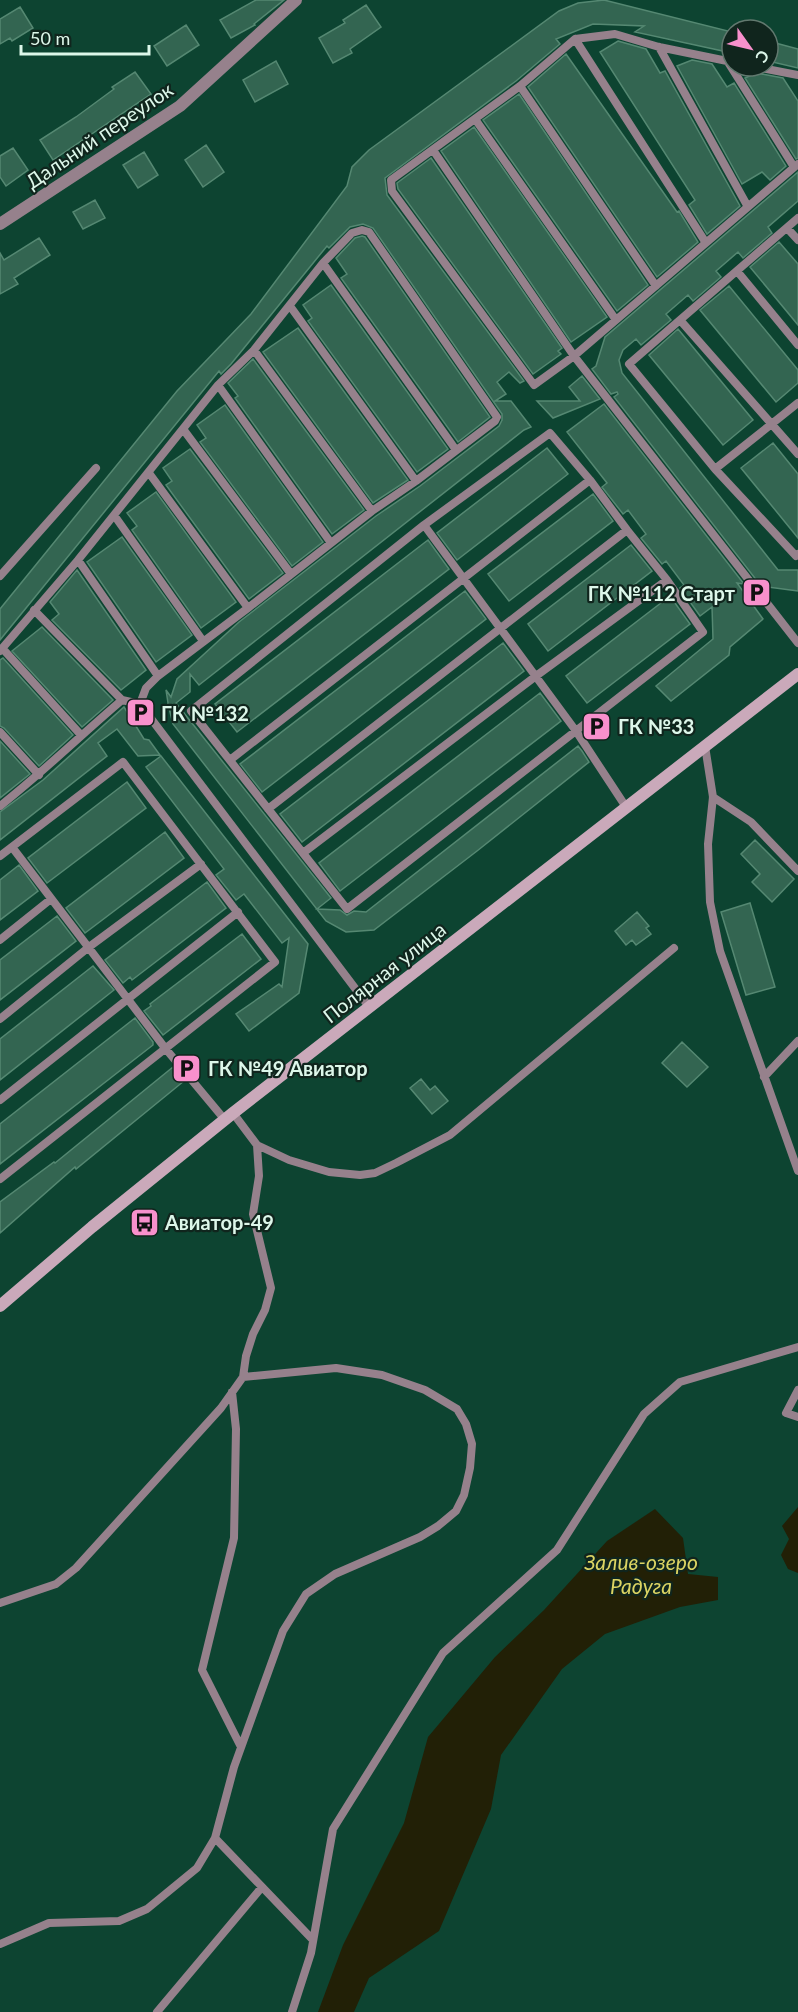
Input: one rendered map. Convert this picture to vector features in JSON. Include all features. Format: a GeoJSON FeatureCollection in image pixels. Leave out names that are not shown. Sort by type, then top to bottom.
{"type":"FeatureCollection","features":[{"type":"Feature","properties":{"kind":"main road","name":"Полярная улица"},"geometry":{"type":"LineString","coordinates":[[0,1306],[92,1227],[229,1117],[798,674]]}},
{"type":"Feature","properties":{"kind":"street","name":"Дальний переулок"},"geometry":{"type":"LineString","coordinates":[[0,224],[180,106],[296,0]]}},
{"type":"Feature","properties":{"kind":"lane"},"geometry":{"type":"LineString","coordinates":[[720,60],[659,47],[615,34],[575,39],[520,86],[391,180],[392,191],[534,386],[574,356],[796,165],[740,78]]}},
{"type":"Feature","properties":{"kind":"lane"},"geometry":{"type":"LineString","coordinates":[[575,39],[706,243]]}},
{"type":"Feature","properties":{"kind":"lane"},"geometry":{"type":"LineString","coordinates":[[659,47],[748,207]]}},
{"type":"Feature","properties":{"kind":"lane"},"geometry":{"type":"LineString","coordinates":[[780,72],[798,75]]}},
{"type":"Feature","properties":{"kind":"lane"},"geometry":{"type":"LineString","coordinates":[[520,86],[656,286]]}},
{"type":"Feature","properties":{"kind":"lane"},"geometry":{"type":"LineString","coordinates":[[475,119],[616,320]]}},
{"type":"Feature","properties":{"kind":"lane"},"geometry":{"type":"LineString","coordinates":[[433,150],[574,356],[798,643]]}},
{"type":"Feature","properties":{"kind":"lane"},"geometry":{"type":"LineString","coordinates":[[798,218],[629,364],[715,469],[796,556],[798,554]]}},
{"type":"Feature","properties":{"kind":"lane"},"geometry":{"type":"LineString","coordinates":[[787,228],[798,240]]}},
{"type":"Feature","properties":{"kind":"lane"},"geometry":{"type":"LineString","coordinates":[[81,735],[1,650],[78,560],[218,385],[254,350],[323,264],[352,233],[362,230],[369,232],[497,417],[495,421],[372,511],[158,676],[146,688],[140,704]]}},
{"type":"Feature","properties":{"kind":"lane"},"geometry":{"type":"LineString","coordinates":[[323,264],[456,450]]}},
{"type":"Feature","properties":{"kind":"lane"},"geometry":{"type":"LineString","coordinates":[[737,271],[798,345]]}},
{"type":"Feature","properties":{"kind":"lane"},"geometry":{"type":"LineString","coordinates":[[290,306],[416,481]]}},
{"type":"Feature","properties":{"kind":"lane"},"geometry":{"type":"LineString","coordinates":[[680,320],[798,454]]}},
{"type":"Feature","properties":{"kind":"lane"},"geometry":{"type":"LineString","coordinates":[[254,350],[372,511]]}},
{"type":"Feature","properties":{"kind":"lane"},"geometry":{"type":"LineString","coordinates":[[218,385],[331,543]]}},
{"type":"Feature","properties":{"kind":"lane"},"geometry":{"type":"LineString","coordinates":[[715,469],[798,404]]}},
{"type":"Feature","properties":{"kind":"lane"},"geometry":{"type":"LineString","coordinates":[[183,429],[291,574]]}},
{"type":"Feature","properties":{"kind":"lane"},"geometry":{"type":"LineString","coordinates":[[550,433],[590,480],[667,580],[703,632],[347,909],[191,711],[424,525],[550,433]]}},
{"type":"Feature","properties":{"kind":"lane"},"geometry":{"type":"LineString","coordinates":[[0,576],[96,468]]}},
{"type":"Feature","properties":{"kind":"lane"},"geometry":{"type":"LineString","coordinates":[[149,473],[248,608]]}},
{"type":"Feature","properties":{"kind":"lane"},"geometry":{"type":"LineString","coordinates":[[230,760],[590,480]]}},
{"type":"Feature","properties":{"kind":"lane"},"geometry":{"type":"LineString","coordinates":[[114,515],[202,641]]}},
{"type":"Feature","properties":{"kind":"lane"},"geometry":{"type":"LineString","coordinates":[[424,525],[576,731],[626,807]]}},
{"type":"Feature","properties":{"kind":"lane"},"geometry":{"type":"LineString","coordinates":[[268,808],[627,530]]}},
{"type":"Feature","properties":{"kind":"lane"},"geometry":{"type":"LineString","coordinates":[[78,560],[158,676]]}},
{"type":"Feature","properties":{"kind":"lane"},"geometry":{"type":"LineString","coordinates":[[303,853],[536,676],[667,580]]}},
{"type":"Feature","properties":{"kind":"lane"},"geometry":{"type":"LineString","coordinates":[[34,610],[122,700],[140,704],[370,1008]]}},
{"type":"Feature","properties":{"kind":"lane"},"geometry":{"type":"LineString","coordinates":[[0,806],[39,775],[122,700]]}},
{"type":"Feature","properties":{"kind":"lane"},"geometry":{"type":"LineString","coordinates":[[0,732],[39,775]]}},
{"type":"Feature","properties":{"kind":"lane"},"geometry":{"type":"LineString","coordinates":[[705,746],[713,797],[708,844],[710,902],[720,951],[798,1171]]}},
{"type":"Feature","properties":{"kind":"lane"},"geometry":{"type":"LineString","coordinates":[[0,856],[123,762],[275,962],[0,1179]]}},
{"type":"Feature","properties":{"kind":"lane"},"geometry":{"type":"LineString","coordinates":[[713,797],[751,822],[798,871]]}},
{"type":"Feature","properties":{"kind":"lane"},"geometry":{"type":"LineString","coordinates":[[12,847],[165,1048],[229,1117],[257,1145],[289,1160],[329,1172],[360,1175],[375,1173],[450,1135],[674,948]]}},
{"type":"Feature","properties":{"kind":"lane"},"geometry":{"type":"LineString","coordinates":[[0,1020],[89,947],[201,864]]}},
{"type":"Feature","properties":{"kind":"lane"},"geometry":{"type":"LineString","coordinates":[[0,940],[51,899]]}},
{"type":"Feature","properties":{"kind":"lane"},"geometry":{"type":"LineString","coordinates":[[0,1100],[238,912]]}},
{"type":"Feature","properties":{"kind":"lane"},"geometry":{"type":"LineString","coordinates":[[764,1077],[798,1041]]}},
{"type":"Feature","properties":{"kind":"lane"},"geometry":{"type":"LineString","coordinates":[[0,1603],[56,1584],[76,1568],[221,1408],[243,1377],[250,1345],[265,1310],[271,1288],[253,1214],[259,1176],[257,1145]]}},
{"type":"Feature","properties":{"kind":"lane"},"geometry":{"type":"LineString","coordinates":[[292,2012],[313,1940],[333,1829],[442,1653],[557,1550],[644,1414],[680,1382],[798,1347]]}},
{"type":"Feature","properties":{"kind":"lane"},"geometry":{"type":"LineString","coordinates":[[0,1944],[49,1923],[119,1921],[147,1910],[197,1868],[214,1838],[234,1767],[283,1631],[306,1594],[335,1574],[420,1537],[438,1526],[456,1511],[464,1495],[472,1444],[466,1424],[457,1409],[424,1389],[382,1375],[336,1368],[243,1377]]}},
{"type":"Feature","properties":{"kind":"lane"},"geometry":{"type":"LineString","coordinates":[[798,1390],[786,1413],[798,1417]]}},
{"type":"Feature","properties":{"kind":"lane"},"geometry":{"type":"LineString","coordinates":[[232,1392],[236,1429],[234,1538],[202,1670],[241,1747]]}},
{"type":"Feature","properties":{"kind":"lane"},"geometry":{"type":"LineString","coordinates":[[214,1838],[313,1940]]}},
{"type":"Feature","properties":{"kind":"lane"},"geometry":{"type":"LineString","coordinates":[[157,2012],[262,1887]]}},
{"type":"Feature","properties":{"kind":"water"},"geometry":{"type":"Polygon","coordinates":[[[798,1507],[798,1573],[788,1569],[781,1555],[789,1539],[782,1526],[798,1507]]]}},
{"type":"Feature","properties":{"kind":"water","name":"Залив-озеро Радуга"},"geometry":{"type":"Polygon","coordinates":[[[655,1509],[683,1538],[688,1574],[718,1577],[718,1600],[680,1607],[605,1634],[562,1669],[501,1755],[491,1809],[439,1931],[369,1978],[354,2012],[318,2012],[343,1945],[404,1823],[428,1737],[495,1657],[544,1610],[607,1541],[655,1509]]]}},
{"type":"Feature","properties":{"kind":"building"},"geometry":{"type":"Polygon","coordinates":[[[256,0],[284,0],[255,25],[231,38],[220,20],[256,0]]]}},
{"type":"Feature","properties":{"kind":"building"},"geometry":{"type":"Polygon","coordinates":[[[604,0],[720,29],[720,50],[635,32],[644,26],[593,24],[556,39],[560,44],[516,81],[385,178],[387,195],[524,381],[520,383],[509,372],[497,382],[506,394],[495,401],[511,401],[531,427],[524,430],[199,685],[190,674],[190,692],[176,703],[331,898],[317,909],[340,910],[347,915],[354,911],[366,912],[578,746],[582,751],[589,762],[374,930],[346,932],[326,921],[173,724],[169,708],[166,711],[168,703],[166,690],[171,697],[177,679],[239,622],[376,516],[499,426],[502,420],[502,414],[373,228],[363,224],[350,227],[329,248],[327,246],[231,364],[221,374],[219,371],[0,640],[0,609],[177,391],[251,314],[347,186],[352,167],[369,150],[559,11],[578,3],[604,0]]]}},
{"type":"Feature","properties":{"kind":"building"},"geometry":{"type":"Polygon","coordinates":[[[366,5],[381,27],[350,49],[352,53],[333,63],[319,38],[345,23],[343,20],[366,5]]]}},
{"type":"Feature","properties":{"kind":"building"},"geometry":{"type":"Polygon","coordinates":[[[20,7],[33,28],[12,41],[10,38],[0,44],[0,19],[20,7]]]}},
{"type":"Feature","properties":{"kind":"building"},"geometry":{"type":"Polygon","coordinates":[[[186,25],[199,45],[167,66],[154,46],[186,25]]]}},
{"type":"Feature","properties":{"kind":"building"},"geometry":{"type":"Polygon","coordinates":[[[618,41],[646,49],[660,73],[665,71],[740,206],[707,234],[689,205],[695,200],[600,52],[618,41]]]}},
{"type":"Feature","properties":{"kind":"building"},"geometry":{"type":"Polygon","coordinates":[[[780,44],[798,49],[798,68],[780,64],[780,44]]]}},
{"type":"Feature","properties":{"kind":"building"},"geometry":{"type":"Polygon","coordinates":[[[566,54],[677,212],[679,211],[698,242],[657,277],[528,87],[566,54]]]}},
{"type":"Feature","properties":{"kind":"building"},"geometry":{"type":"Polygon","coordinates":[[[692,60],[712,64],[727,87],[734,83],[786,166],[770,180],[762,172],[742,184],[677,66],[692,60]]]}},
{"type":"Feature","properties":{"kind":"building"},"geometry":{"type":"Polygon","coordinates":[[[276,61],[288,84],[255,102],[243,80],[276,61]]]}},
{"type":"Feature","properties":{"kind":"building"},"geometry":{"type":"Polygon","coordinates":[[[135,72],[151,94],[53,160],[40,140],[76,117],[114,89],[112,87],[135,72]]]}},
{"type":"Feature","properties":{"kind":"building"},"geometry":{"type":"Polygon","coordinates":[[[745,78],[783,78],[798,101],[798,158],[796,159],[745,78]]]}},
{"type":"Feature","properties":{"kind":"building"},"geometry":{"type":"Polygon","coordinates":[[[519,94],[648,285],[617,311],[483,120],[519,94]]]}},
{"type":"Feature","properties":{"kind":"building"},"geometry":{"type":"Polygon","coordinates":[[[474,127],[607,317],[571,342],[441,151],[474,127]]]}},
{"type":"Feature","properties":{"kind":"building"},"geometry":{"type":"Polygon","coordinates":[[[206,145],[224,172],[203,187],[185,160],[206,145]]]}},
{"type":"Feature","properties":{"kind":"building"},"geometry":{"type":"Polygon","coordinates":[[[13,148],[28,170],[6,186],[0,177],[0,156],[13,148]]]}},
{"type":"Feature","properties":{"kind":"building"},"geometry":{"type":"Polygon","coordinates":[[[144,152],[158,175],[138,188],[123,165],[144,152]]]}},
{"type":"Feature","properties":{"kind":"building"},"geometry":{"type":"Polygon","coordinates":[[[431,158],[562,348],[558,351],[561,354],[533,374],[398,189],[397,183],[431,158]]]}},
{"type":"Feature","properties":{"kind":"building"},"geometry":{"type":"Polygon","coordinates":[[[798,172],[798,201],[768,227],[772,233],[743,258],[738,252],[716,271],[721,277],[693,301],[688,295],[666,314],[671,320],[641,345],[636,339],[623,350],[619,360],[622,373],[778,570],[798,570],[798,591],[761,586],[614,397],[618,394],[617,392],[611,394],[592,369],[596,366],[605,337],[798,172]]]}},
{"type":"Feature","properties":{"kind":"building"},"geometry":{"type":"Polygon","coordinates":[[[95,200],[105,218],[83,229],[73,212],[95,200]]]}},
{"type":"Feature","properties":{"kind":"building"},"geometry":{"type":"Polygon","coordinates":[[[365,237],[490,417],[458,442],[341,278],[347,274],[336,258],[355,238],[365,237]]]}},
{"type":"Feature","properties":{"kind":"building"},"geometry":{"type":"Polygon","coordinates":[[[39,238],[50,255],[14,278],[18,284],[0,294],[0,253],[4,260],[39,238]]]}},
{"type":"Feature","properties":{"kind":"building"},"geometry":{"type":"Polygon","coordinates":[[[779,242],[798,264],[798,325],[750,267],[779,242]]]}},
{"type":"Feature","properties":{"kind":"building"},"geometry":{"type":"Polygon","coordinates":[[[331,285],[448,449],[417,472],[308,321],[312,318],[303,305],[331,285]]]}},
{"type":"Feature","properties":{"kind":"building"},"geometry":{"type":"Polygon","coordinates":[[[729,286],[798,370],[798,383],[776,402],[700,310],[729,286]]]}},
{"type":"Feature","properties":{"kind":"building"},"geometry":{"type":"Polygon","coordinates":[[[298,328],[408,480],[373,503],[263,352],[298,328]]]}},
{"type":"Feature","properties":{"kind":"building"},"geometry":{"type":"Polygon","coordinates":[[[678,329],[753,420],[723,445],[649,355],[678,329]]]}},
{"type":"Feature","properties":{"kind":"building"},"geometry":{"type":"Polygon","coordinates":[[[253,359],[364,510],[332,534],[235,398],[238,396],[228,383],[253,359]]]}},
{"type":"Feature","properties":{"kind":"building"},"geometry":{"type":"Polygon","coordinates":[[[582,376],[600,399],[553,418],[537,401],[580,401],[569,387],[582,376]]]}},
{"type":"Feature","properties":{"kind":"building"},"geometry":{"type":"Polygon","coordinates":[[[604,404],[744,584],[737,583],[763,619],[730,647],[729,655],[671,701],[656,686],[713,639],[712,607],[700,616],[680,588],[684,585],[666,561],[662,564],[641,538],[646,534],[628,510],[623,514],[602,487],[607,483],[567,432],[604,404]]]}},
{"type":"Feature","properties":{"kind":"building"},"geometry":{"type":"Polygon","coordinates":[[[225,405],[323,542],[292,566],[200,442],[206,438],[197,425],[225,405]]]}},
{"type":"Feature","properties":{"kind":"building"},"geometry":{"type":"Polygon","coordinates":[[[773,443],[798,474],[798,538],[741,468],[773,443]]]}},
{"type":"Feature","properties":{"kind":"building"},"geometry":{"type":"Polygon","coordinates":[[[547,448],[568,474],[457,560],[437,533],[547,448]]]}},
{"type":"Feature","properties":{"kind":"building"},"geometry":{"type":"Polygon","coordinates":[[[190,449],[283,573],[249,599],[166,485],[172,481],[163,468],[190,449]]]}},
{"type":"Feature","properties":{"kind":"building"},"geometry":{"type":"Polygon","coordinates":[[[156,492],[236,602],[201,628],[132,530],[137,526],[127,513],[156,492]]]}},
{"type":"Feature","properties":{"kind":"building"},"geometry":{"type":"Polygon","coordinates":[[[593,494],[613,521],[509,601],[488,574],[593,494]]]}},
{"type":"Feature","properties":{"kind":"building"},"geometry":{"type":"Polygon","coordinates":[[[122,537],[192,635],[156,662],[87,562],[122,537]]]}},
{"type":"Feature","properties":{"kind":"building"},"geometry":{"type":"Polygon","coordinates":[[[428,540],[449,569],[237,732],[215,704],[428,540]]]}},
{"type":"Feature","properties":{"kind":"building"},"geometry":{"type":"Polygon","coordinates":[[[631,545],[652,571],[548,651],[528,624],[631,545]]]}},
{"type":"Feature","properties":{"kind":"building"},"geometry":{"type":"Polygon","coordinates":[[[77,570],[146,670],[121,690],[52,620],[59,614],[50,602],[77,570]]]}},
{"type":"Feature","properties":{"kind":"building"},"geometry":{"type":"Polygon","coordinates":[[[465,591],[486,619],[262,792],[240,764],[465,591]]]}},
{"type":"Feature","properties":{"kind":"building"},"geometry":{"type":"Polygon","coordinates":[[[670,596],[690,624],[587,703],[566,676],[670,596]]]}},
{"type":"Feature","properties":{"kind":"building"},"geometry":{"type":"Polygon","coordinates":[[[42,627],[113,700],[82,727],[12,651],[42,627]]]}},
{"type":"Feature","properties":{"kind":"building"},"geometry":{"type":"Polygon","coordinates":[[[503,643],[524,671],[302,842],[280,814],[503,643]]]}},
{"type":"Feature","properties":{"kind":"building"},"geometry":{"type":"Polygon","coordinates":[[[3,658],[73,735],[39,766],[0,726],[0,660],[3,658]]]}},
{"type":"Feature","properties":{"kind":"building"},"geometry":{"type":"Polygon","coordinates":[[[540,693],[561,721],[340,891],[319,863],[540,693]]]}},
{"type":"Feature","properties":{"kind":"building"},"geometry":{"type":"Polygon","coordinates":[[[124,707],[144,739],[149,740],[160,755],[138,756],[117,729],[98,743],[107,756],[0,840],[0,812],[43,780],[124,707]]]}},
{"type":"Feature","properties":{"kind":"building"},"geometry":{"type":"Polygon","coordinates":[[[0,741],[30,774],[0,798],[0,741]]]}},
{"type":"Feature","properties":{"kind":"building"},"geometry":{"type":"Polygon","coordinates":[[[161,756],[308,944],[299,993],[249,1031],[236,1014],[279,984],[282,987],[289,938],[282,943],[244,894],[236,900],[216,875],[224,869],[146,767],[161,756]]]}},
{"type":"Feature","properties":{"kind":"building"},"geometry":{"type":"Polygon","coordinates":[[[127,782],[146,808],[47,883],[28,858],[127,782]]]}},
{"type":"Feature","properties":{"kind":"building"},"geometry":{"type":"Polygon","coordinates":[[[165,832],[184,858],[85,933],[66,908],[165,832]]]}},
{"type":"Feature","properties":{"kind":"building"},"geometry":{"type":"Polygon","coordinates":[[[755,840],[794,879],[772,902],[752,882],[760,874],[741,854],[755,840]]]}},
{"type":"Feature","properties":{"kind":"building"},"geometry":{"type":"Polygon","coordinates":[[[19,865],[38,891],[0,920],[0,880],[19,865]]]}},
{"type":"Feature","properties":{"kind":"building"},"geometry":{"type":"Polygon","coordinates":[[[207,882],[226,908],[132,980],[130,977],[123,983],[105,960],[207,882]]]}},
{"type":"Feature","properties":{"kind":"building"},"geometry":{"type":"Polygon","coordinates":[[[750,903],[775,987],[746,995],[721,912],[750,903]]]}},
{"type":"Feature","properties":{"kind":"building"},"geometry":{"type":"Polygon","coordinates":[[[637,912],[649,926],[646,928],[651,934],[636,945],[632,940],[626,945],[615,931],[637,912]]]}},
{"type":"Feature","properties":{"kind":"building"},"geometry":{"type":"Polygon","coordinates":[[[57,916],[76,941],[0,1000],[0,960],[57,916]]]}},
{"type":"Feature","properties":{"kind":"building"},"geometry":{"type":"Polygon","coordinates":[[[242,934],[261,959],[163,1035],[144,1011],[242,934]]]}},
{"type":"Feature","properties":{"kind":"building"},"geometry":{"type":"Polygon","coordinates":[[[93,966],[114,990],[0,1080],[0,1039],[93,966]]]}},
{"type":"Feature","properties":{"kind":"building"},"geometry":{"type":"Polygon","coordinates":[[[135,1018],[153,1045],[0,1164],[0,1124],[135,1018]]]}},
{"type":"Feature","properties":{"kind":"building"},"geometry":{"type":"Polygon","coordinates":[[[682,1042],[708,1067],[687,1087],[662,1063],[682,1042]]]}},
{"type":"Feature","properties":{"kind":"building"},"geometry":{"type":"Polygon","coordinates":[[[173,1067],[184,1081],[76,1169],[75,1167],[0,1233],[0,1202],[55,1163],[173,1067]]]}},
{"type":"Feature","properties":{"kind":"building"},"geometry":{"type":"Polygon","coordinates":[[[421,1079],[430,1090],[435,1086],[448,1101],[432,1114],[410,1088],[421,1079]]]}},
{"type":"Feature","properties":{"kind":"place","name":"ГК №112 Старт"},"geometry":{"type":"Point","coordinates":[756,593]}},
{"type":"Feature","properties":{"kind":"place","name":"ГК №132"},"geometry":{"type":"Point","coordinates":[140,713]}},
{"type":"Feature","properties":{"kind":"place","name":"ГК №33"},"geometry":{"type":"Point","coordinates":[597,726]}},
{"type":"Feature","properties":{"kind":"place","name":"ГК №49 Авиатор"},"geometry":{"type":"Point","coordinates":[187,1068]}},
{"type":"Feature","properties":{"kind":"place","name":"Авиатор-49"},"geometry":{"type":"Point","coordinates":[144,1222]}}]}
